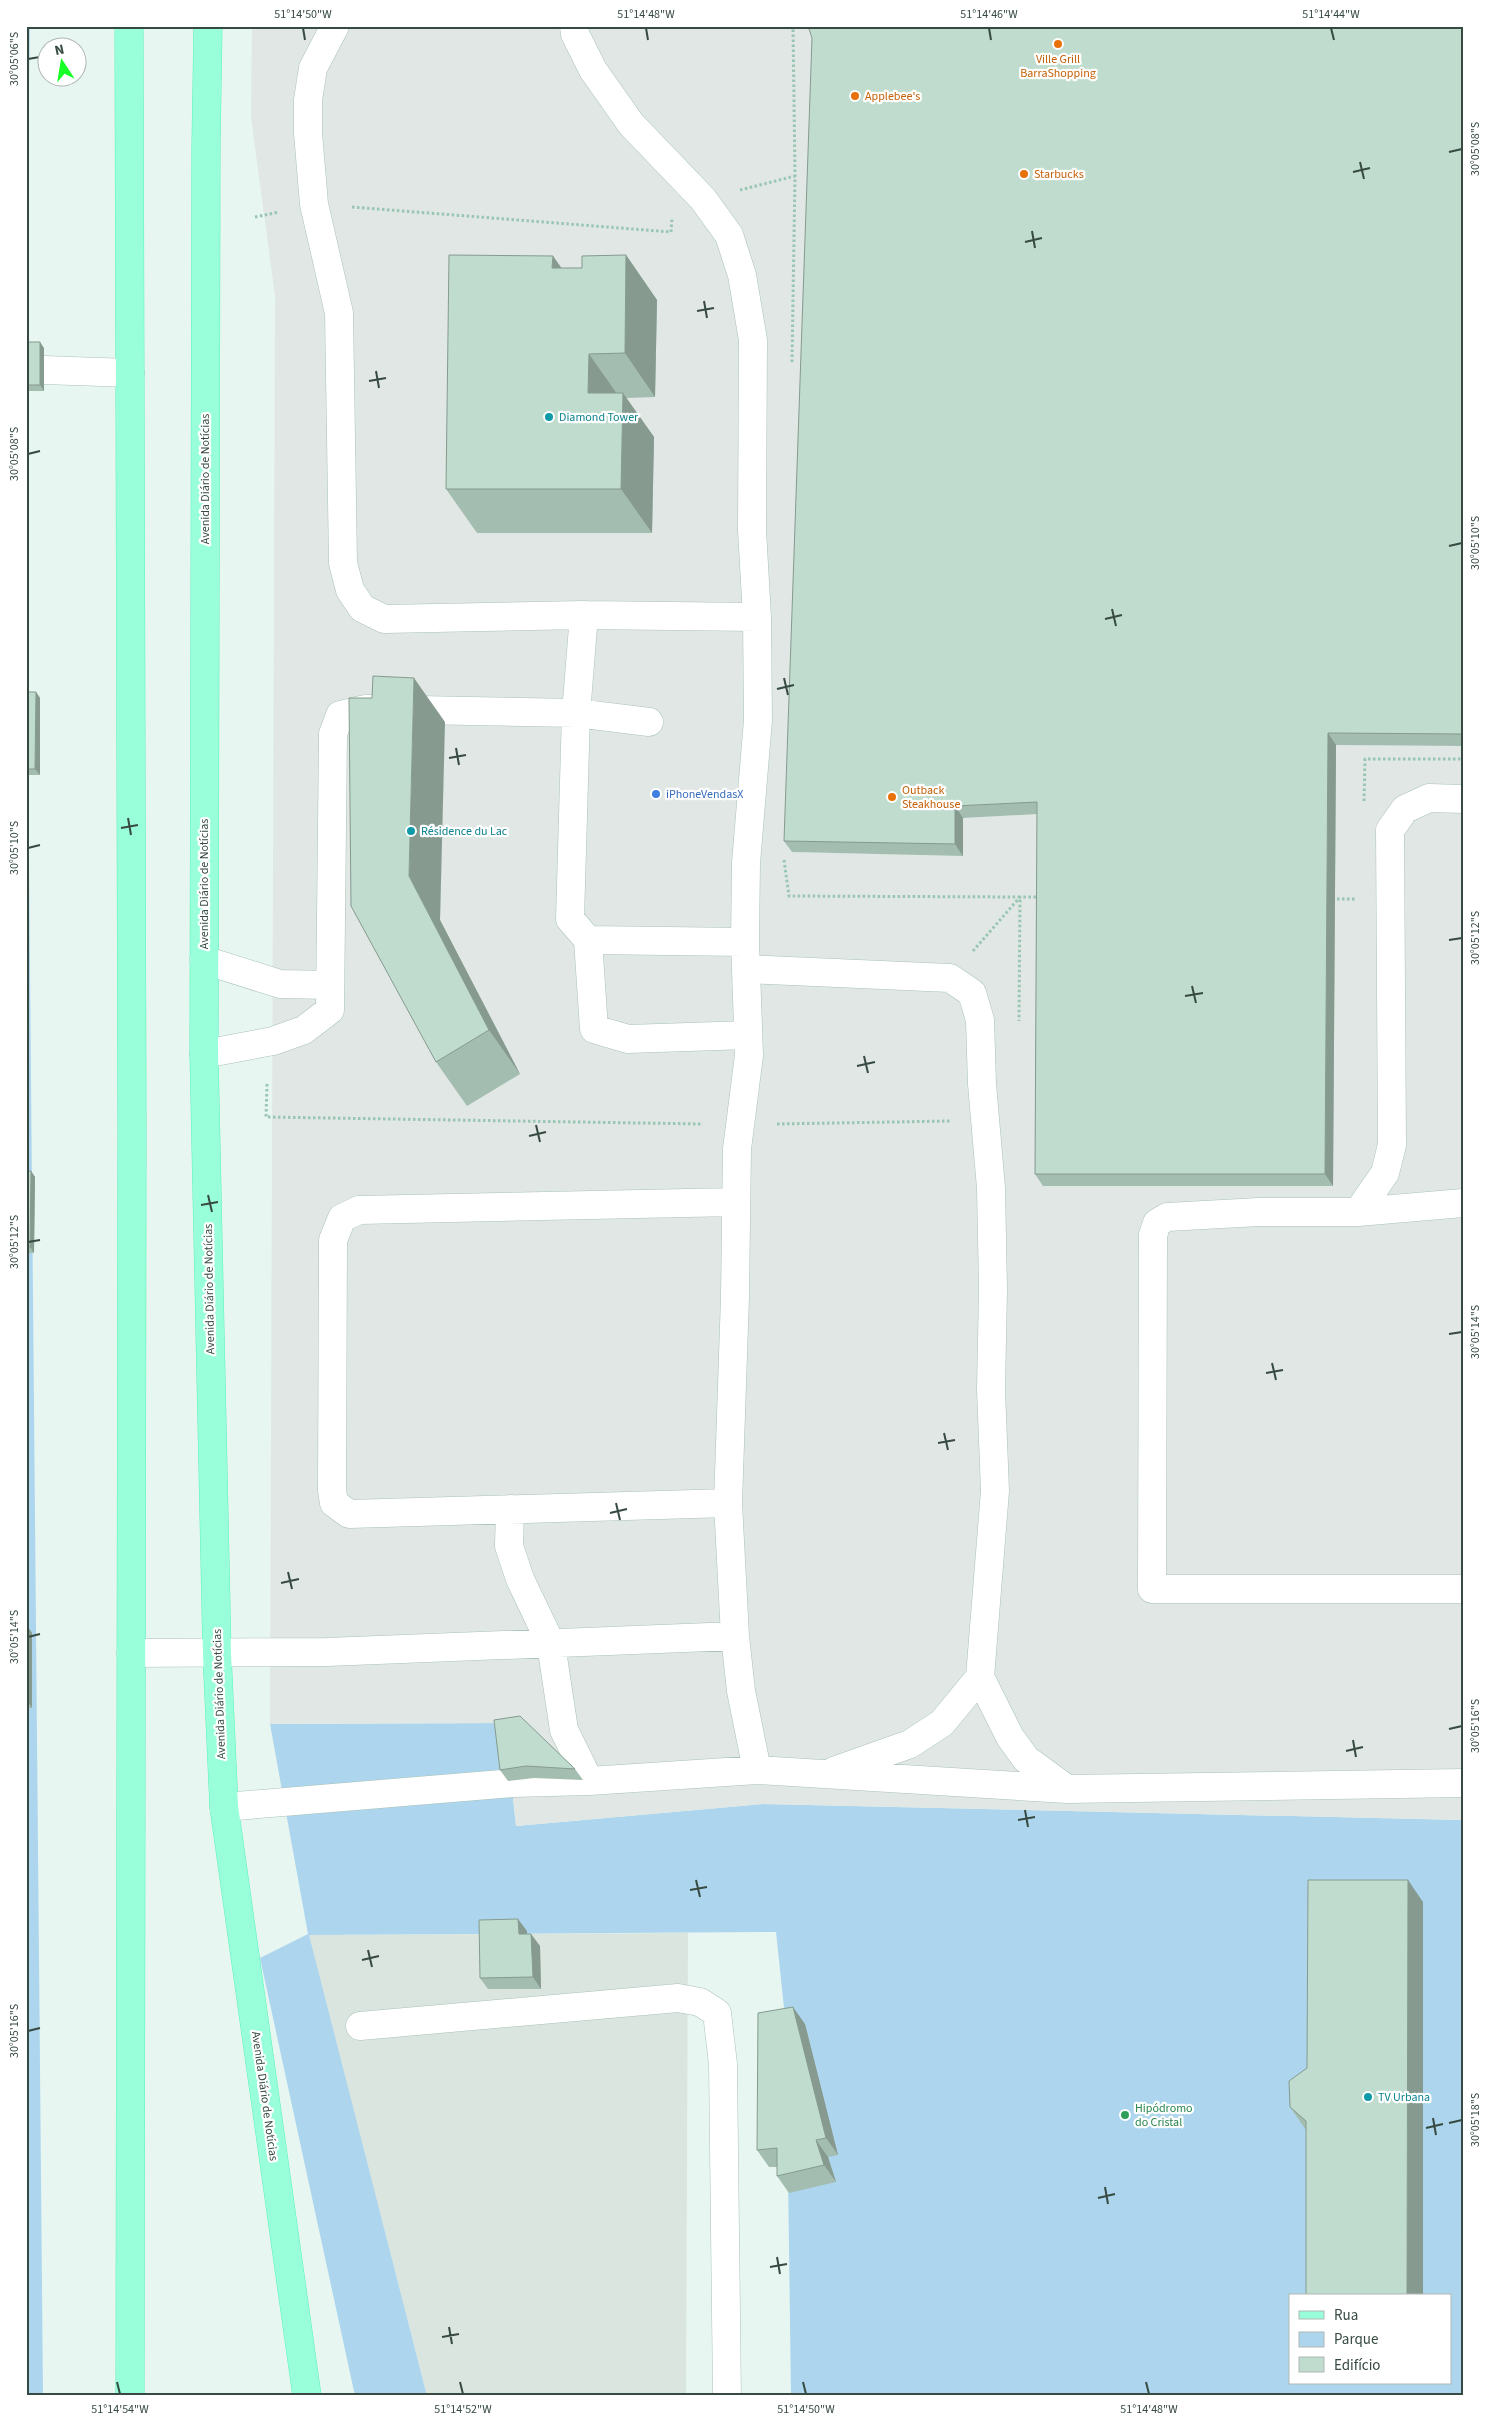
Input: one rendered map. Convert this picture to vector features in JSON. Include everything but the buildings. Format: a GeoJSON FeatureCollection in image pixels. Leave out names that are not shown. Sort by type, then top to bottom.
{"type":"FeatureCollection","features":[{"type":"Feature","properties":{"kind":"main road"},"geometry":{"type":"LineString","coordinates":[[129,26],[130,2396]]}},
{"type":"Feature","properties":{"kind":"main road","name":"Avenida Diário de Notícias"},"geometry":{"type":"LineString","coordinates":[[208,26],[206,144],[204,1054],[217,1654],[224,1807],[308,2396]]}},
{"type":"Feature","properties":{"kind":"street"},"geometry":{"type":"LineString","coordinates":[[335,26],[313,68],[308,100],[308,132],[314,204],[339,313],[343,563],[350,590],[362,608],[384,619],[584,615],[756,617]]}},
{"type":"Feature","properties":{"kind":"street"},"geometry":{"type":"LineString","coordinates":[[574,26],[575,34],[593,70],[631,124],[703,199],[728,236],[742,275],[752,340],[752,530],[758,720],[746,863],[745,942],[748,1045],[737,1149],[735,1297],[728,1503],[735,1636],[741,1691],[757,1770]]}},
{"type":"Feature","properties":{"kind":"street"},"geometry":{"type":"LineString","coordinates":[[44,370],[130,373]]}},
{"type":"Feature","properties":{"kind":"street"},"geometry":{"type":"LineString","coordinates":[[584,615],[576,713],[570,919],[588,940],[594,1029],[628,1039],[748,1045]]}},
{"type":"Feature","properties":{"kind":"street"},"geometry":{"type":"LineString","coordinates":[[204,1054],[272,1041],[304,1030],[330,1010],[333,734],[340,715],[365,709],[576,713],[648,722]]}},
{"type":"Feature","properties":{"kind":"street"},"geometry":{"type":"LineString","coordinates":[[1358,1212],[1385,1173],[1392,1145],[1390,830],[1405,808],[1429,798],[1463,799]]}},
{"type":"Feature","properties":{"kind":"street"},"geometry":{"type":"LineString","coordinates":[[588,940],[745,942]]}},
{"type":"Feature","properties":{"kind":"street"},"geometry":{"type":"LineString","coordinates":[[204,960],[280,984],[330,985]]}},
{"type":"Feature","properties":{"kind":"street"},"geometry":{"type":"LineString","coordinates":[[747,969],[950,978],[972,993],[980,1020],[982,1084],[991,1188],[993,1289],[991,1390],[995,1490],[980,1677],[1010,1737],[1026,1759],[1067,1789]]}},
{"type":"Feature","properties":{"kind":"street"},"geometry":{"type":"LineString","coordinates":[[728,1503],[349,1514],[334,1503],[332,1490],[333,1240],[342,1218],[359,1210],[735,1202]]}},
{"type":"Feature","properties":{"kind":"street"},"geometry":{"type":"LineString","coordinates":[[1463,1203],[1358,1212],[1259,1212],[1167,1217],[1157,1223],[1153,1235],[1152,1589],[1463,1589]]}},
{"type":"Feature","properties":{"kind":"street"},"geometry":{"type":"LineString","coordinates":[[510,1509],[509,1546],[520,1579],[552,1644],[564,1730],[589,1781]]}},
{"type":"Feature","properties":{"kind":"street"},"geometry":{"type":"LineString","coordinates":[[131,1653],[217,1654],[552,1644],[735,1636]]}},
{"type":"Feature","properties":{"kind":"street"},"geometry":{"type":"LineString","coordinates":[[824,1775],[910,1744],[942,1723],[980,1677]]}},
{"type":"Feature","properties":{"kind":"street"},"geometry":{"type":"LineString","coordinates":[[224,1807],[513,1783],[589,1781],[757,1770],[1067,1789],[1463,1783]]}},
{"type":"Feature","properties":{"kind":"street"},"geometry":{"type":"LineString","coordinates":[[360,2026],[678,1998],[700,2002],[717,2013],[723,2064],[727,2396]]}},
{"type":"Feature","properties":{"kind":"path"},"geometry":{"type":"LineString","coordinates":[[255,217],[314,204],[671,232],[672,198],[703,199],[795,176]]}},
{"type":"Feature","properties":{"kind":"path"},"geometry":{"type":"LineString","coordinates":[[950,978],[1020,897],[1044,897]]}},
{"type":"Feature","properties":{"kind":"path"},"geometry":{"type":"LineString","coordinates":[[1325,899],[1335,899]]}},
{"type":"Feature","properties":{"kind":"shaded area"},"geometry":{"type":"Polygon","coordinates":[[[252,26],[813,26],[792,852],[962,856],[963,818],[1045,813],[1333,1186],[1336,745],[1463,746],[1463,1820],[763,1804],[516,1826],[505,1723],[270,1724],[275,296],[251,117],[252,26]]]}},
{"type":"Feature","properties":{"kind":"shaded area"},"geometry":{"type":"Polygon","coordinates":[[[688,1933],[686,2396],[427,2396],[308,1935],[688,1933]]]}},
{"type":"Feature","properties":{"kind":"green space"},"geometry":{"type":"Polygon","coordinates":[[[26,26],[30,26],[26,258],[26,26]]]}},
{"type":"Feature","properties":{"kind":"green space"},"geometry":{"type":"Polygon","coordinates":[[[26,528],[43,2396],[26,2396],[26,528]]]}},
{"type":"Feature","properties":{"kind":"green space","name":"Hipódromo do Cristal"},"geometry":{"type":"Polygon","coordinates":[[[505,1723],[516,1826],[763,1804],[1463,1820],[1463,2396],[791,2396],[786,2027],[776,1932],[309,1935],[427,2396],[355,2396],[260,1958],[308,1934],[270,1724],[505,1723]]]}},
{"type":"Feature","properties":{"kind":"place","name":"Ville Grill BarraShopping"},"geometry":{"type":"Point","coordinates":[1058,44]}},
{"type":"Feature","properties":{"kind":"place","name":"Applebee's"},"geometry":{"type":"Point","coordinates":[855,96]}},
{"type":"Feature","properties":{"kind":"place","name":"Starbucks"},"geometry":{"type":"Point","coordinates":[1024,174]}},
{"type":"Feature","properties":{"kind":"place","name":"Diamond Tower"},"geometry":{"type":"Point","coordinates":[549,417]}},
{"type":"Feature","properties":{"kind":"place","name":"iPhoneVendasX"},"geometry":{"type":"Point","coordinates":[656,794]}},
{"type":"Feature","properties":{"kind":"place","name":"Outback Steakhouse"},"geometry":{"type":"Point","coordinates":[892,797]}},
{"type":"Feature","properties":{"kind":"place","name":"Résidence du Lac"},"geometry":{"type":"Point","coordinates":[411,831]}},
{"type":"Feature","properties":{"kind":"place","name":"TV Urbana"},"geometry":{"type":"Point","coordinates":[1368,2097]}},
{"type":"Feature","properties":{"kind":"place","name":"Hipódromo do Cristal"},"geometry":{"type":"Point","coordinates":[1125,2115]}}]}
